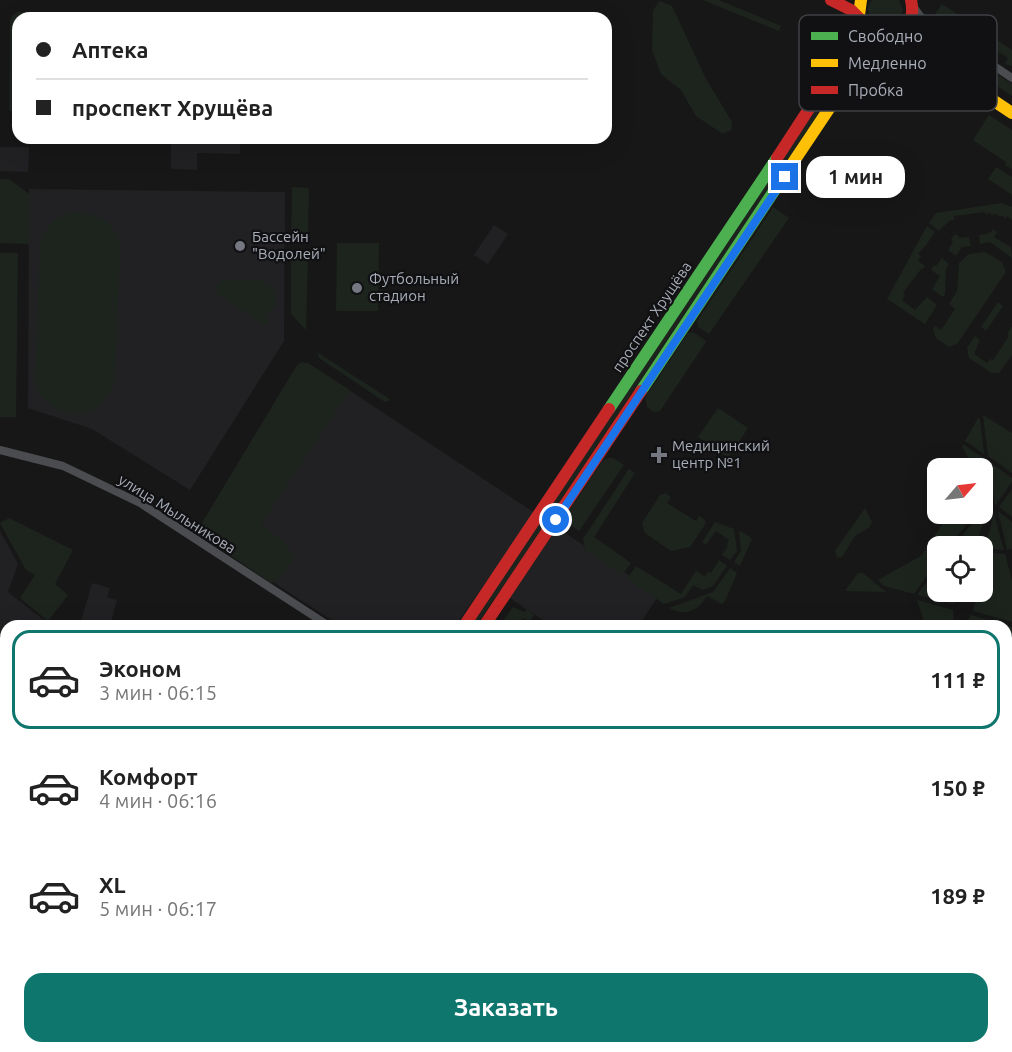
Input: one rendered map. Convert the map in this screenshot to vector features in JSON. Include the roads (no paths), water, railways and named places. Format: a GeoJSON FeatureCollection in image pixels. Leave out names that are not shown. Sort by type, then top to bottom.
{"type":"FeatureCollection","features":[{"type":"Feature","properties":{"kind":"main road"},"geometry":{"type":"LineString","coordinates":[[831,0],[851,10],[855,15]]}},
{"type":"Feature","properties":{"kind":"main road"},"geometry":{"type":"LineString","coordinates":[[859,15],[861,0]]}},
{"type":"Feature","properties":{"kind":"main road"},"geometry":{"type":"LineString","coordinates":[[997,103],[1012,113]]}},
{"type":"Feature","properties":{"kind":"main road","name":"проспект Хрущёва"},"geometry":{"type":"LineString","coordinates":[[468,620],[807,111]]}},
{"type":"Feature","properties":{"kind":"main road"},"geometry":{"type":"LineString","coordinates":[[488,620],[827,111]]}},
{"type":"Feature","properties":{"kind":"street"},"geometry":{"type":"LineString","coordinates":[[911,1],[921,15]]}},
{"type":"Feature","properties":{"kind":"street"},"geometry":{"type":"LineString","coordinates":[[997,68],[1012,78]]}},
{"type":"Feature","properties":{"kind":"street","name":"улица Мыльникова"},"geometry":{"type":"LineString","coordinates":[[0,450],[63,466],[113,488],[140,503],[319,620]]}},
{"type":"Feature","properties":{"kind":"place","name":"Бассейн \"Водолей\""},"geometry":{"type":"Point","coordinates":[240,246]}},
{"type":"Feature","properties":{"kind":"place","name":"Футбольный стадион"},"geometry":{"type":"Point","coordinates":[357,288]}},
{"type":"Feature","properties":{"kind":"place","name":"Медицинский центр №1"},"geometry":{"type":"Point","coordinates":[659,455]}}]}
